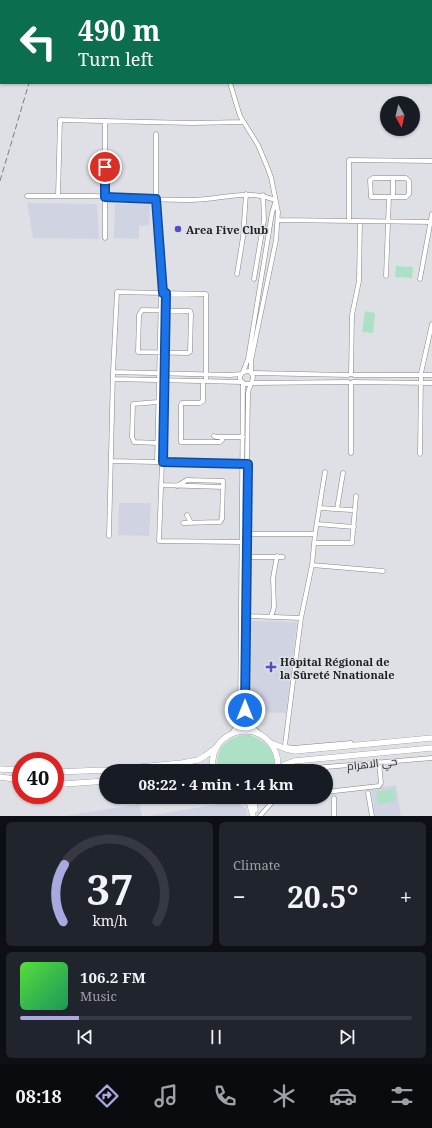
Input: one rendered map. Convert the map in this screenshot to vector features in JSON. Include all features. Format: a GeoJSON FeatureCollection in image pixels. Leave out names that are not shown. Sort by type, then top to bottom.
{"type":"FeatureCollection","features":[{"type":"Feature","properties":{"kind":"main road"},"geometry":{"type":"LineString","coordinates":[[64,772],[108,770],[190,762],[205,756],[218,746],[227,736],[241,731],[251,731],[260,734],[271,743],[295,751],[432,737]]}},
{"type":"Feature","properties":{"kind":"main road"},"geometry":{"type":"LineString","coordinates":[[271,743],[278,759],[278,764]]}},
{"type":"Feature","properties":{"kind":"main road"},"geometry":{"type":"LineString","coordinates":[[213,764],[213,759],[218,746]]}},
{"type":"Feature","properties":{"kind":"main road"},"geometry":{"type":"LineString","coordinates":[[284,764],[294,761],[432,748]]}},
{"type":"Feature","properties":{"kind":"main road"},"geometry":{"type":"LineString","coordinates":[[0,768],[12,769]]}},
{"type":"Feature","properties":{"kind":"main road"},"geometry":{"type":"LineString","coordinates":[[0,777],[12,779]]}},
{"type":"Feature","properties":{"kind":"main road"},"geometry":{"type":"LineString","coordinates":[[64,784],[99,782]]}},
{"type":"Feature","properties":{"kind":"main road"},"geometry":{"type":"LineString","coordinates":[[250,804],[254,816]]}},
{"type":"Feature","properties":{"kind":"main road"},"geometry":{"type":"LineString","coordinates":[[254,804],[254,816]]}},
{"type":"Feature","properties":{"kind":"street"},"geometry":{"type":"LineString","coordinates":[[230,84],[238,110],[258,145],[271,177],[278,212],[273,252],[251,365],[254,379],[248,393],[246,557],[243,609],[245,616],[240,720],[239,724],[232,733]]}},
{"type":"Feature","properties":{"kind":"street"},"geometry":{"type":"LineString","coordinates":[[58,196],[60,120],[192,124],[244,122]]}},
{"type":"Feature","properties":{"kind":"street"},"geometry":{"type":"LineString","coordinates":[[105,121],[105,238]]}},
{"type":"Feature","properties":{"kind":"street"},"geometry":{"type":"LineString","coordinates":[[156,134],[156,199],[165,310],[165,380],[159,541],[241,542]]}},
{"type":"Feature","properties":{"kind":"street"},"geometry":{"type":"LineString","coordinates":[[349,221],[350,160],[432,161]]}},
{"type":"Feature","properties":{"kind":"street"},"geometry":{"type":"LineString","coordinates":[[373,178],[393,178],[406,178],[409,181],[409,194],[406,197],[371,197],[370,180],[373,178]]}},
{"type":"Feature","properties":{"kind":"street"},"geometry":{"type":"LineString","coordinates":[[386,276],[388,222],[393,178]]}},
{"type":"Feature","properties":{"kind":"street"},"geometry":{"type":"LineString","coordinates":[[27,196],[206,200],[235,194],[246,194],[263,195],[275,201]]}},
{"type":"Feature","properties":{"kind":"street"},"geometry":{"type":"LineString","coordinates":[[237,274],[243,237],[246,194]]}},
{"type":"Feature","properties":{"kind":"street"},"geometry":{"type":"LineString","coordinates":[[254,279],[264,220],[263,195]]}},
{"type":"Feature","properties":{"kind":"street"},"geometry":{"type":"LineString","coordinates":[[260,734],[250,726],[245,718],[241,542],[242,383],[240,378],[248,359],[275,201]]}},
{"type":"Feature","properties":{"kind":"street"},"geometry":{"type":"LineString","coordinates":[[420,279],[432,214]]}},
{"type":"Feature","properties":{"kind":"street"},"geometry":{"type":"LineString","coordinates":[[278,220],[431,222]]}},
{"type":"Feature","properties":{"kind":"street"},"geometry":{"type":"LineString","coordinates":[[351,453],[351,382],[355,379],[351,375],[352,314],[358,281],[360,222]]}},
{"type":"Feature","properties":{"kind":"street"},"geometry":{"type":"LineString","coordinates":[[109,536],[113,372],[117,292],[206,294],[206,374],[203,401],[182,403],[181,442],[220,442],[223,437]]}},
{"type":"Feature","properties":{"kind":"street"},"geometry":{"type":"LineString","coordinates":[[161,463],[157,443],[160,310],[163,293]]}},
{"type":"Feature","properties":{"kind":"street"},"geometry":{"type":"LineString","coordinates":[[145,310],[160,310],[190,312],[191,350],[188,353],[138,352],[139,313],[145,310]]}},
{"type":"Feature","properties":{"kind":"street"},"geometry":{"type":"LineString","coordinates":[[420,454],[421,375],[432,324]]}},
{"type":"Feature","properties":{"kind":"street"},"geometry":{"type":"LineString","coordinates":[[113,372],[230,375],[247,371],[252,373],[432,375]]}},
{"type":"Feature","properties":{"kind":"street"},"geometry":{"type":"LineString","coordinates":[[351,375],[346,378],[351,382]]}},
{"type":"Feature","properties":{"kind":"street"},"geometry":{"type":"LineString","coordinates":[[113,379],[205,381],[246,384],[351,382],[432,383]]}},
{"type":"Feature","properties":{"kind":"street"},"geometry":{"type":"LineString","coordinates":[[157,443],[134,442],[132,437],[133,404],[158,402]]}},
{"type":"Feature","properties":{"kind":"street"},"geometry":{"type":"LineString","coordinates":[[214,436],[248,437]]}},
{"type":"Feature","properties":{"kind":"street"},"geometry":{"type":"LineString","coordinates":[[111,461],[248,464]]}},
{"type":"Feature","properties":{"kind":"street"},"geometry":{"type":"LineString","coordinates":[[325,472],[315,534],[312,565],[301,618],[285,744],[286,747],[296,748],[432,737]]}},
{"type":"Feature","properties":{"kind":"street"},"geometry":{"type":"LineString","coordinates":[[337,509],[343,473]]}},
{"type":"Feature","properties":{"kind":"street"},"geometry":{"type":"LineString","coordinates":[[160,485],[223,487],[222,519],[220,522],[183,523]]}},
{"type":"Feature","properties":{"kind":"street"},"geometry":{"type":"LineString","coordinates":[[314,543],[352,543],[356,496]]}},
{"type":"Feature","properties":{"kind":"street"},"geometry":{"type":"LineString","coordinates":[[320,508],[351,510]]}},
{"type":"Feature","properties":{"kind":"street"},"geometry":{"type":"LineString","coordinates":[[187,515],[191,523]]}},
{"type":"Feature","properties":{"kind":"street"},"geometry":{"type":"LineString","coordinates":[[317,524],[354,527]]}},
{"type":"Feature","properties":{"kind":"street"},"geometry":{"type":"LineString","coordinates":[[246,534],[315,534]]}},
{"type":"Feature","properties":{"kind":"street"},"geometry":{"type":"LineString","coordinates":[[271,617],[274,607],[273,578],[277,556]]}},
{"type":"Feature","properties":{"kind":"street"},"geometry":{"type":"LineString","coordinates":[[246,557],[283,557]]}},
{"type":"Feature","properties":{"kind":"street"},"geometry":{"type":"LineString","coordinates":[[312,565],[383,571]]}},
{"type":"Feature","properties":{"kind":"street"},"geometry":{"type":"LineString","coordinates":[[245,616],[301,618]]}},
{"type":"Feature","properties":{"kind":"street","name":"حي الاهرام"},"geometry":{"type":"LineString","coordinates":[[333,766],[432,758]]}},
{"type":"Feature","properties":{"kind":"street"},"geometry":{"type":"LineString","coordinates":[[333,791],[379,786],[381,782],[379,762]]}},
{"type":"Feature","properties":{"kind":"street"},"geometry":{"type":"LineString","coordinates":[[368,793],[372,816]]}},
{"type":"Feature","properties":{"kind":"street"},"geometry":{"type":"LineString","coordinates":[[334,798],[334,816]]}},
{"type":"Feature","properties":{"kind":"street"},"geometry":{"type":"LineString","coordinates":[[260,816],[270,804]]}},
{"type":"Feature","properties":{"kind":"shaded area"},"geometry":{"type":"Polygon","coordinates":[[[27,203],[97,204],[99,239],[33,238],[27,203]]]}},
{"type":"Feature","properties":{"kind":"shaded area"},"geometry":{"type":"Polygon","coordinates":[[[150,203],[149,225],[139,226],[139,239],[114,238],[115,204],[150,203]]]}},
{"type":"Feature","properties":{"kind":"shaded area"},"geometry":{"type":"Polygon","coordinates":[[[119,503],[151,503],[149,536],[118,535],[119,503]]]}},
{"type":"Feature","properties":{"kind":"shaded area","name":"Hôpital Régional de la Sûreté Nnationale"},"geometry":{"type":"Polygon","coordinates":[[[251,621],[297,622],[286,713],[250,712],[251,621]]]}},
{"type":"Feature","properties":{"kind":"shaded area"},"geometry":{"type":"Polygon","coordinates":[[[396,785],[401,816],[375,816],[371,789],[396,785]]]}},
{"type":"Feature","properties":{"kind":"shaded area"},"geometry":{"type":"Polygon","coordinates":[[[139,804],[142,816],[65,816],[139,804]]]}},
{"type":"Feature","properties":{"kind":"shaded area"},"geometry":{"type":"Polygon","coordinates":[[[219,804],[240,804],[246,809],[247,816],[149,816],[219,804]]]}},
{"type":"Feature","properties":{"kind":"green space"},"geometry":{"type":"Polygon","coordinates":[[[396,266],[413,267],[412,278],[395,277],[396,266]]]}},
{"type":"Feature","properties":{"kind":"green space"},"geometry":{"type":"Polygon","coordinates":[[[365,311],[375,313],[373,333],[362,332],[365,311]]]}},
{"type":"Feature","properties":{"kind":"green space"},"geometry":{"type":"Polygon","coordinates":[[[249,735],[255,737],[270,748],[273,753],[275,764],[217,764],[218,755],[224,744],[241,736],[249,735]]]}},
{"type":"Feature","properties":{"kind":"green space"},"geometry":{"type":"Polygon","coordinates":[[[394,789],[396,801],[378,804],[376,792],[394,789]]]}},
{"type":"Feature","properties":{"kind":"railway"},"geometry":{"type":"LineString","coordinates":[[0,181],[29,84]]}},
{"type":"Feature","properties":{"kind":"place","name":"Area Five Club"},"geometry":{"type":"Point","coordinates":[178,229]}},
{"type":"Feature","properties":{"kind":"place","name":"Hôpital Régional de la Sûreté Nnationale"},"geometry":{"type":"Point","coordinates":[271,667]}},
{"type":"Feature","properties":{"kind":"route"},"geometry":{"type":"LineString","coordinates":[[105,167],[105,197],[156,199],[158,244],[163,293],[166,293],[163,462],[248,464],[245,609],[245,710]]}}]}
